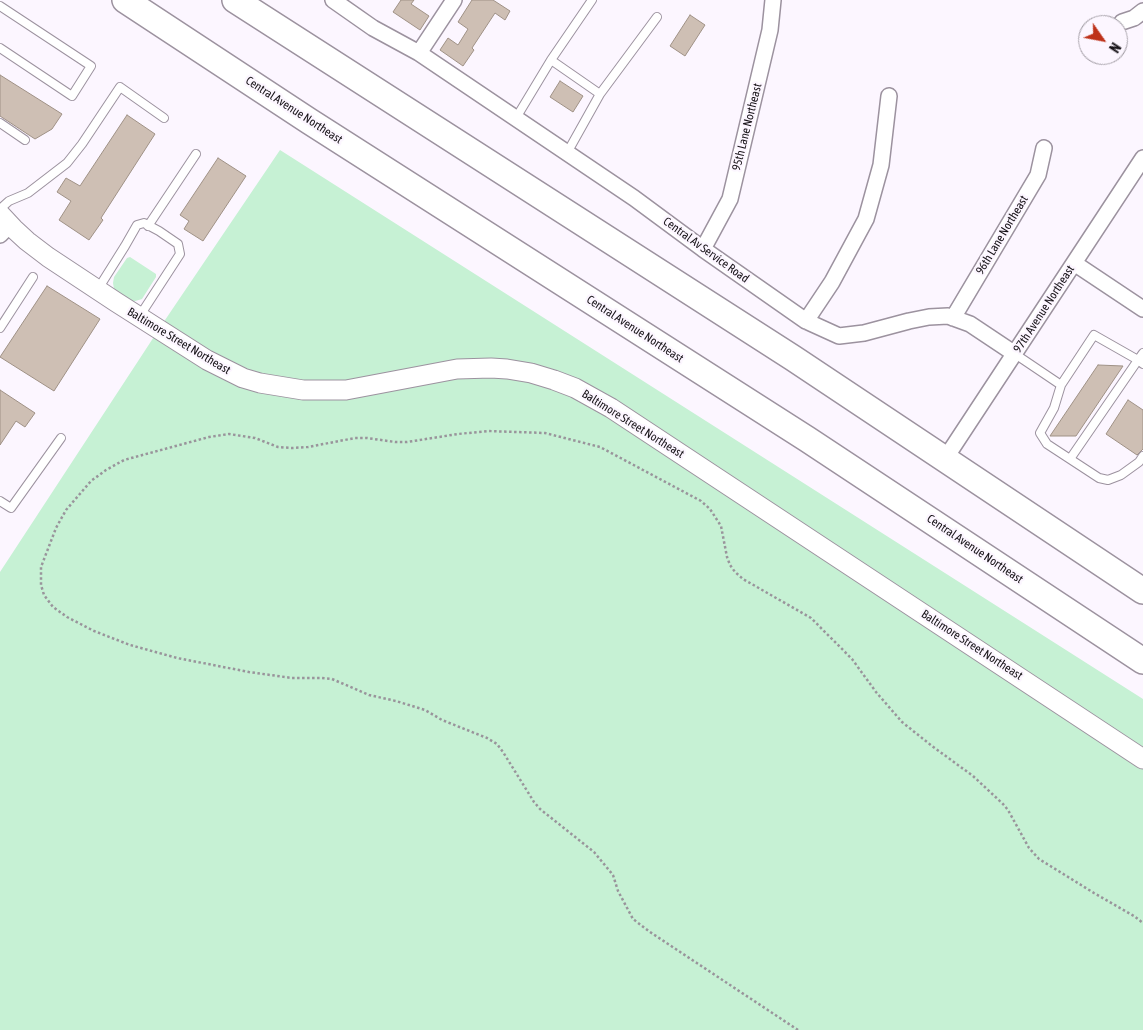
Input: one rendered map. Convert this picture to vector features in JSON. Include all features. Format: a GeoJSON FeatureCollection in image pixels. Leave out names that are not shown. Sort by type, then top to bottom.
{"type":"FeatureCollection","features":[{"type":"Feature","properties":{"kind":"highway","name":"Central Avenue Northeast"},"geometry":{"type":"LineString","coordinates":[[124,0],[808,439],[1143,661]]}},
{"type":"Feature","properties":{"kind":"highway"},"geometry":{"type":"LineString","coordinates":[[235,0],[793,358],[1143,591]]}},
{"type":"Feature","properties":{"kind":"street","name":"Central Av Service Road"},"geometry":{"type":"LineString","coordinates":[[333,0],[373,28],[419,53],[634,198],[806,321],[839,336],[864,333],[909,320],[948,316],[970,324],[1015,354]]}},
{"type":"Feature","properties":{"kind":"street"},"geometry":{"type":"LineString","coordinates":[[419,53],[454,0]]}},
{"type":"Feature","properties":{"kind":"street","name":"95th Lane Northeast"},"geometry":{"type":"LineString","coordinates":[[703,248],[730,200],[770,30],[773,0]]}},
{"type":"Feature","properties":{"kind":"street"},"geometry":{"type":"LineString","coordinates":[[1128,20],[1143,11]]}},
{"type":"Feature","properties":{"kind":"street"},"geometry":{"type":"LineString","coordinates":[[806,321],[832,282],[866,219],[881,165],[890,96]]}},
{"type":"Feature","properties":{"kind":"street","name":"96th Lane Northeast"},"geometry":{"type":"LineString","coordinates":[[953,318],[1038,175],[1044,148]]}},
{"type":"Feature","properties":{"kind":"street","name":"97th Avenue Northeast"},"geometry":{"type":"LineString","coordinates":[[945,459],[1143,158]]}},
{"type":"Feature","properties":{"kind":"street","name":"Baltimore Street Northeast"},"geometry":{"type":"LineString","coordinates":[[3,225],[139,317],[207,360],[243,378],[260,383],[303,390],[346,390],[457,369],[491,368],[531,373],[574,388],[611,408],[1143,758]]}},
{"type":"Feature","properties":{"kind":"street"},"geometry":{"type":"LineString","coordinates":[[1074,263],[1143,309]]}},
{"type":"Feature","properties":{"kind":"lane"},"geometry":{"type":"LineString","coordinates":[[516,118],[551,60],[592,0]]}},
{"type":"Feature","properties":{"kind":"lane"},"geometry":{"type":"LineString","coordinates":[[0,6],[91,66],[72,96],[0,48]]}},
{"type":"Feature","properties":{"kind":"lane"},"geometry":{"type":"LineString","coordinates":[[567,153],[600,94],[657,17]]}},
{"type":"Feature","properties":{"kind":"lane"},"geometry":{"type":"LineString","coordinates":[[551,60],[600,94]]}},
{"type":"Feature","properties":{"kind":"lane"},"geometry":{"type":"LineString","coordinates":[[0,209],[9,201],[28,194],[67,163],[120,88],[164,118]]}},
{"type":"Feature","properties":{"kind":"lane"},"geometry":{"type":"LineString","coordinates":[[0,123],[25,140]]}},
{"type":"Feature","properties":{"kind":"lane"},"geometry":{"type":"LineString","coordinates":[[148,226],[196,154]]}},
{"type":"Feature","properties":{"kind":"lane"},"geometry":{"type":"LineString","coordinates":[[98,289],[137,226],[144,223],[159,231],[178,244],[180,254],[139,317]]}},
{"type":"Feature","properties":{"kind":"lane"},"geometry":{"type":"LineString","coordinates":[[0,328],[33,277]]}},
{"type":"Feature","properties":{"kind":"lane"},"geometry":{"type":"LineString","coordinates":[[1140,362],[1094,335],[1061,385],[1054,408],[1040,433],[1047,444],[1099,478],[1108,480],[1121,475],[1139,462],[1143,456]]}},
{"type":"Feature","properties":{"kind":"lane"},"geometry":{"type":"LineString","coordinates":[[1070,459],[1140,362],[1143,353]]}},
{"type":"Feature","properties":{"kind":"lane"},"geometry":{"type":"LineString","coordinates":[[1015,354],[1061,385]]}},
{"type":"Feature","properties":{"kind":"lane"},"geometry":{"type":"LineString","coordinates":[[0,501],[11,508],[61,438]]}},
{"type":"Feature","properties":{"kind":"path"},"geometry":{"type":"LineString","coordinates":[[798,1030],[633,919],[618,891],[613,875],[594,852],[540,809],[503,752],[497,744],[487,738],[442,720],[425,710],[369,695],[332,679],[278,676],[177,658],[130,645],[94,631],[60,612],[44,595],[41,585],[41,567],[56,528],[66,510],[91,481],[124,460],[210,437],[229,434],[256,438],[278,446],[292,448],[308,447],[355,438],[407,442],[488,431],[545,433],[600,447],[701,501],[710,509],[721,526],[727,557],[735,572],[743,579],[811,618],[852,659],[876,692],[902,722],[973,776],[1003,804],[1029,848],[1039,859],[1143,923]]}},
{"type":"Feature","properties":{"kind":"green space"},"geometry":{"type":"Polygon","coordinates":[[[280,150],[1143,699],[1143,1030],[0,1030],[0,572],[163,323],[280,150]]]}},
{"type":"Feature","properties":{"kind":"green space"},"geometry":{"type":"Polygon","coordinates":[[[130,257],[156,274],[142,299],[132,302],[114,289],[113,283],[114,277],[127,258],[130,257]]]}},
{"type":"Feature","properties":{"kind":"building"},"geometry":{"type":"Polygon","coordinates":[[[401,0],[414,0],[411,4],[429,16],[420,30],[393,12],[401,0]]]}},
{"type":"Feature","properties":{"kind":"building"},"geometry":{"type":"Polygon","coordinates":[[[472,0],[493,0],[510,11],[505,20],[495,13],[472,48],[474,50],[463,66],[440,50],[448,38],[458,45],[468,29],[458,22],[472,0]]]}},
{"type":"Feature","properties":{"kind":"building"},"geometry":{"type":"Polygon","coordinates":[[[690,15],[705,25],[685,56],[670,46],[690,15]]]}},
{"type":"Feature","properties":{"kind":"building"},"geometry":{"type":"Polygon","coordinates":[[[0,75],[62,114],[52,129],[35,139],[0,116],[0,75]]]}},
{"type":"Feature","properties":{"kind":"building"},"geometry":{"type":"Polygon","coordinates":[[[560,81],[583,96],[573,112],[550,97],[560,81]]]}},
{"type":"Feature","properties":{"kind":"building"},"geometry":{"type":"Polygon","coordinates":[[[127,115],[155,134],[89,240],[59,220],[71,201],[57,192],[66,178],[80,186],[127,115]]]}},
{"type":"Feature","properties":{"kind":"building"},"geometry":{"type":"Polygon","coordinates":[[[218,158],[246,176],[203,241],[184,229],[189,221],[180,215],[218,158]]]}},
{"type":"Feature","properties":{"kind":"building"},"geometry":{"type":"Polygon","coordinates":[[[47,286],[100,319],[54,391],[0,357],[47,286]]]}},
{"type":"Feature","properties":{"kind":"building"},"geometry":{"type":"Polygon","coordinates":[[[1098,365],[1123,366],[1076,436],[1050,436],[1098,365]]]}},
{"type":"Feature","properties":{"kind":"building"},"geometry":{"type":"Polygon","coordinates":[[[0,390],[35,413],[25,427],[16,421],[0,445],[0,390]]]}},
{"type":"Feature","properties":{"kind":"building"},"geometry":{"type":"Polygon","coordinates":[[[1128,400],[1143,410],[1143,449],[1137,455],[1106,434],[1128,400]]]}}]}
